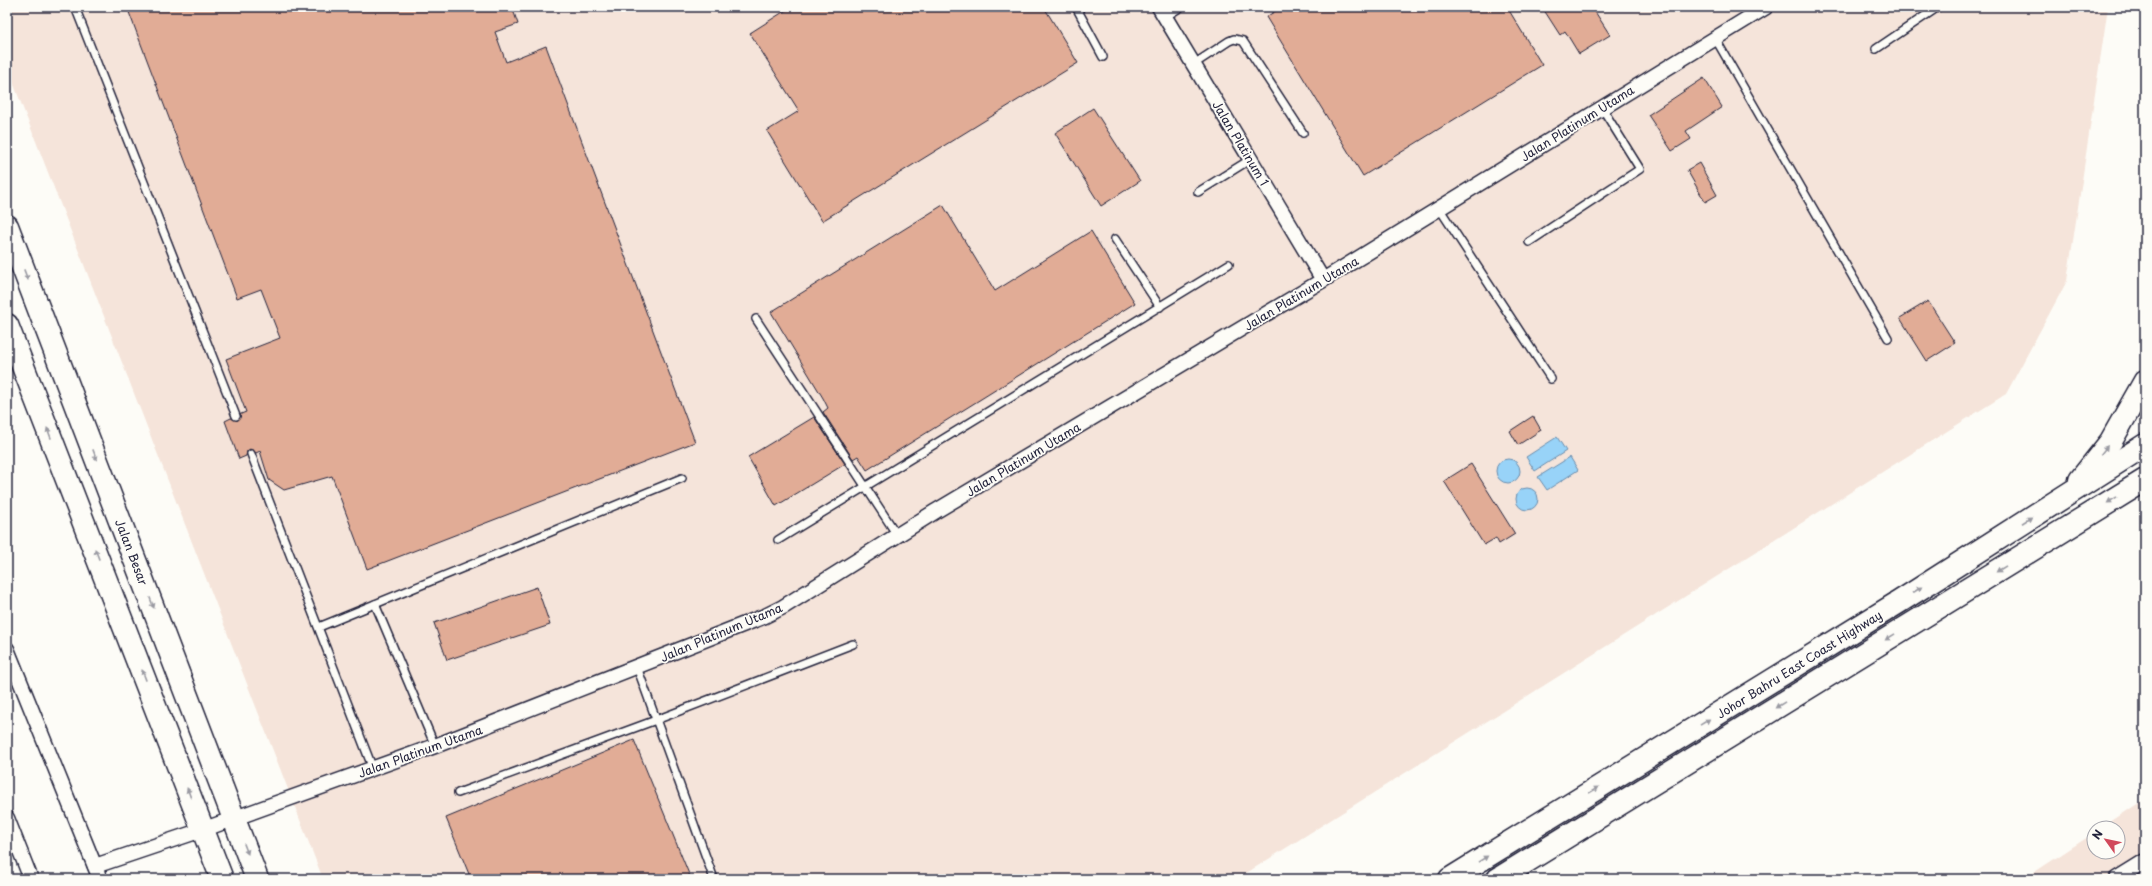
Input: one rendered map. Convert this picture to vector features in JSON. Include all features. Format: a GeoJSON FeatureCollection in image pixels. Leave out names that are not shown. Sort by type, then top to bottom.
{"type":"FeatureCollection","features":[{"type":"Feature","properties":{"kind":"main road","name":"Jalan Besar"},"geometry":{"type":"LineString","coordinates":[[7,226],[235,818],[257,879]]}},
{"type":"Feature","properties":{"kind":"main road"},"geometry":{"type":"LineString","coordinates":[[7,325],[222,879]]}},
{"type":"Feature","properties":{"kind":"main road"},"geometry":{"type":"LineString","coordinates":[[2071,492],[2111,441],[2145,381]]}},
{"type":"Feature","properties":{"kind":"main road","name":"Johor Bahru East Coast Highway"},"geometry":{"type":"LineString","coordinates":[[1450,879],[1892,606],[2145,445]]}},
{"type":"Feature","properties":{"kind":"main road","name":"Johor Bahru East Coast Highway"},"geometry":{"type":"LineString","coordinates":[[1498,879],[2145,480]]}},
{"type":"Feature","properties":{"kind":"street","name":"Jalan Platinum Utama"},"geometry":{"type":"LineString","coordinates":[[95,866],[202,830],[435,746],[765,616],[783,607],[897,535],[1323,280],[1766,7]]}},
{"type":"Feature","properties":{"kind":"street","name":"Jalan Platinum 1"},"geometry":{"type":"LineString","coordinates":[[1162,12],[1323,280]]}},
{"type":"Feature","properties":{"kind":"street"},"geometry":{"type":"LineString","coordinates":[[7,649],[100,879]]}},
{"type":"Feature","properties":{"kind":"street"},"geometry":{"type":"LineString","coordinates":[[7,818],[31,879]]}},
{"type":"Feature","properties":{"kind":"street"},"geometry":{"type":"LineString","coordinates":[[2116,879],[2145,861]]}},
{"type":"Feature","properties":{"kind":"lane"},"geometry":{"type":"LineString","coordinates":[[75,7],[236,416]]}},
{"type":"Feature","properties":{"kind":"lane"},"geometry":{"type":"LineString","coordinates":[[1076,7],[1103,57]]}},
{"type":"Feature","properties":{"kind":"lane"},"geometry":{"type":"LineString","coordinates":[[1162,12],[1181,7]]}},
{"type":"Feature","properties":{"kind":"lane"},"geometry":{"type":"LineString","coordinates":[[1876,49],[1938,7]]}},
{"type":"Feature","properties":{"kind":"lane"},"geometry":{"type":"LineString","coordinates":[[1715,38],[1888,338]]}},
{"type":"Feature","properties":{"kind":"lane"},"geometry":{"type":"LineString","coordinates":[[1194,64],[1229,41],[1234,39],[1243,41],[1303,133]]}},
{"type":"Feature","properties":{"kind":"lane"},"geometry":{"type":"LineString","coordinates":[[1529,242],[1640,169],[1602,108]]}},
{"type":"Feature","properties":{"kind":"lane"},"geometry":{"type":"LineString","coordinates":[[1198,192],[1251,159]]}},
{"type":"Feature","properties":{"kind":"lane"},"geometry":{"type":"LineString","coordinates":[[1439,208],[1551,378]]}},
{"type":"Feature","properties":{"kind":"lane"},"geometry":{"type":"LineString","coordinates":[[1115,239],[1160,307]]}},
{"type":"Feature","properties":{"kind":"lane"},"geometry":{"type":"LineString","coordinates":[[778,540],[1230,264]]}},
{"type":"Feature","properties":{"kind":"lane"},"geometry":{"type":"LineString","coordinates":[[756,320],[897,535]]}},
{"type":"Feature","properties":{"kind":"lane"},"geometry":{"type":"LineString","coordinates":[[251,454],[373,769]]}},
{"type":"Feature","properties":{"kind":"lane"},"geometry":{"type":"LineString","coordinates":[[319,627],[682,478]]}},
{"type":"Feature","properties":{"kind":"lane"},"geometry":{"type":"LineString","coordinates":[[375,604],[435,746]]}},
{"type":"Feature","properties":{"kind":"lane"},"geometry":{"type":"LineString","coordinates":[[458,793],[656,720],[853,644]]}},
{"type":"Feature","properties":{"kind":"lane"},"geometry":{"type":"LineString","coordinates":[[637,667],[714,879]]}},
{"type":"Feature","properties":{"kind":"shaded area"},"geometry":{"type":"Polygon","coordinates":[[[7,7],[2108,7],[2067,281],[2006,394],[1237,879],[323,879],[7,67],[7,7]]]}},
{"type":"Feature","properties":{"kind":"shaded area"},"geometry":{"type":"Polygon","coordinates":[[[2145,799],[2145,879],[2024,879],[2086,838],[2086,860],[2126,860],[2126,820],[2113,820],[2145,799]]]}},
{"type":"Feature","properties":{"kind":"water"},"geometry":{"type":"Polygon","coordinates":[[[1557,437],[1566,451],[1535,471],[1526,457],[1557,437]]]}},
{"type":"Feature","properties":{"kind":"water"},"geometry":{"type":"Polygon","coordinates":[[[1570,457],[1578,470],[1547,490],[1538,477],[1570,457]]]}},
{"type":"Feature","properties":{"kind":"water"},"geometry":{"type":"Polygon","coordinates":[[[1508,459],[1513,460],[1519,466],[1519,476],[1513,482],[1508,483],[1503,482],[1497,476],[1496,471],[1497,466],[1503,460],[1508,459]]]}},
{"type":"Feature","properties":{"kind":"water"},"geometry":{"type":"Polygon","coordinates":[[[1523,488],[1531,488],[1538,495],[1538,503],[1531,510],[1523,510],[1516,503],[1516,495],[1523,488]]]}},
{"type":"Feature","properties":{"kind":"building"},"geometry":{"type":"Polygon","coordinates":[[[127,7],[512,7],[518,24],[495,32],[506,62],[546,46],[695,442],[367,569],[332,476],[284,490],[269,480],[260,451],[256,453],[250,449],[247,451],[246,456],[239,459],[225,421],[231,418],[238,420],[241,414],[246,412],[226,359],[280,338],[261,289],[237,298],[127,7]]]}},
{"type":"Feature","properties":{"kind":"building"},"geometry":{"type":"Polygon","coordinates":[[[791,7],[1044,7],[1078,63],[822,221],[767,131],[799,111],[750,33],[791,7]]]}},
{"type":"Feature","properties":{"kind":"building"},"geometry":{"type":"Polygon","coordinates":[[[1282,7],[1507,7],[1542,65],[1363,176],[1266,17],[1282,7]]]}},
{"type":"Feature","properties":{"kind":"building"},"geometry":{"type":"Polygon","coordinates":[[[1542,7],[1592,7],[1610,35],[1579,54],[1565,31],[1560,35],[1542,7]]]}},
{"type":"Feature","properties":{"kind":"building"},"geometry":{"type":"Polygon","coordinates":[[[1704,78],[1722,107],[1686,131],[1691,139],[1672,151],[1648,115],[1704,78]]]}},
{"type":"Feature","properties":{"kind":"building"},"geometry":{"type":"Polygon","coordinates":[[[1093,108],[1140,181],[1101,206],[1055,133],[1093,108]]]}},
{"type":"Feature","properties":{"kind":"building"},"geometry":{"type":"Polygon","coordinates":[[[1699,163],[1717,195],[1705,202],[1687,170],[1699,163]]]}},
{"type":"Feature","properties":{"kind":"building"},"geometry":{"type":"Polygon","coordinates":[[[943,205],[995,291],[1091,231],[1135,303],[867,470],[858,456],[853,459],[823,412],[828,408],[823,398],[771,312],[943,205]]]}},
{"type":"Feature","properties":{"kind":"building"},"geometry":{"type":"Polygon","coordinates":[[[1928,301],[1955,343],[1927,361],[1900,318],[1928,301]]]}},
{"type":"Feature","properties":{"kind":"building"},"geometry":{"type":"Polygon","coordinates":[[[1533,416],[1541,430],[1518,445],[1510,431],[1533,416]]]}},
{"type":"Feature","properties":{"kind":"building"},"geometry":{"type":"Polygon","coordinates":[[[814,417],[845,464],[776,506],[748,457],[814,417]]]}},
{"type":"Feature","properties":{"kind":"building"},"geometry":{"type":"Polygon","coordinates":[[[1471,464],[1515,534],[1499,544],[1496,538],[1484,545],[1444,481],[1471,464]]]}},
{"type":"Feature","properties":{"kind":"building"},"geometry":{"type":"Polygon","coordinates":[[[537,587],[550,625],[447,660],[434,623],[537,587]]]}},
{"type":"Feature","properties":{"kind":"building"},"geometry":{"type":"Polygon","coordinates":[[[634,740],[691,879],[471,879],[446,818],[634,740]]]}}]}
